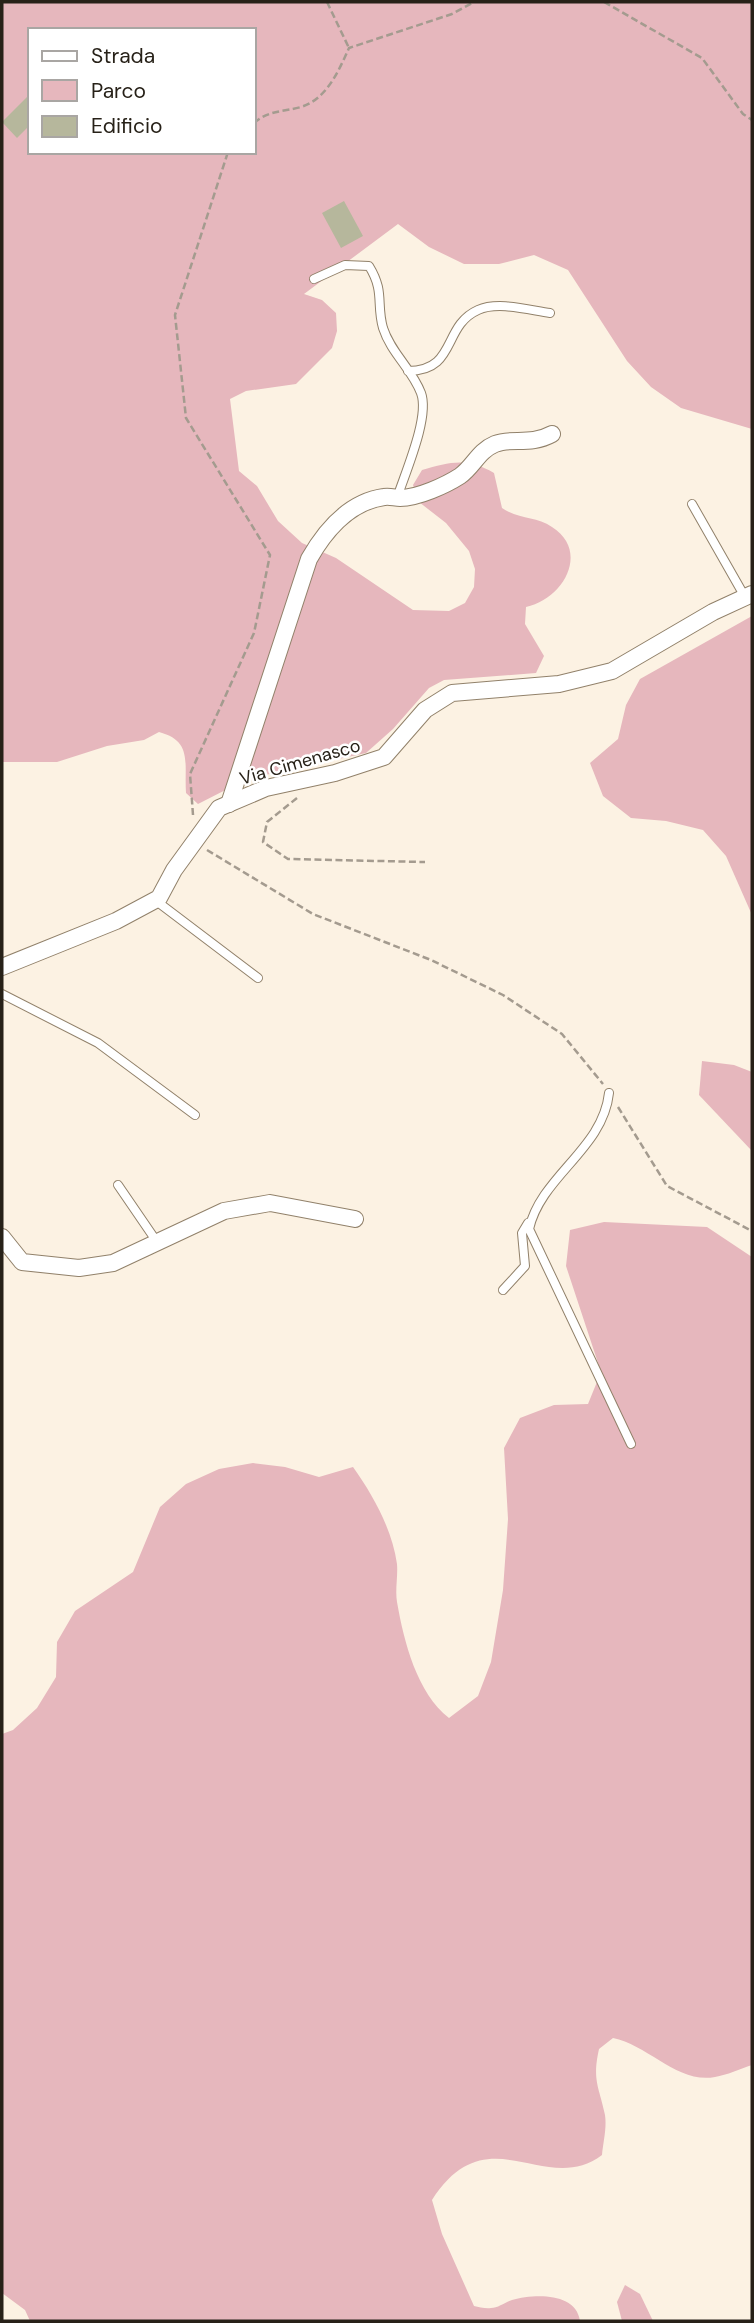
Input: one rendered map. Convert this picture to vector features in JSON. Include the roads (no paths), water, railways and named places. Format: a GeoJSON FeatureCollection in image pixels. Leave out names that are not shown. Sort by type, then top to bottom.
{"type":"FeatureCollection","features":[{"type":"Feature","properties":{"kind":"street"},"geometry":{"type":"LineString","coordinates":[[229,804],[309,559],[323,535],[349,510],[387,496],[397,498],[433,488],[462,475],[481,451],[498,442],[529,443],[552,434]]}},
{"type":"Feature","properties":{"kind":"street","name":"Via Cimenasco"},"geometry":{"type":"LineString","coordinates":[[2,967],[116,921],[155,900],[219,808],[266,788],[335,773],[384,757],[425,710],[452,693],[559,684],[612,671],[713,612],[749,596]]}},
{"type":"Feature","properties":{"kind":"street"},"geometry":{"type":"LineString","coordinates":[[2,1237],[22,1262],[79,1268],[113,1263],[224,1210],[270,1203],[355,1219]]}},
{"type":"Feature","properties":{"kind":"lane"},"geometry":{"type":"LineString","coordinates":[[314,279],[345,265],[369,266],[379,283],[382,324],[391,349],[423,395],[422,420],[397,498]]}},
{"type":"Feature","properties":{"kind":"lane"},"geometry":{"type":"LineString","coordinates":[[408,372],[434,367],[444,356],[464,319],[481,308],[513,307],[550,313]]}},
{"type":"Feature","properties":{"kind":"lane"},"geometry":{"type":"LineString","coordinates":[[692,504],[749,596]]}},
{"type":"Feature","properties":{"kind":"lane"},"geometry":{"type":"LineString","coordinates":[[155,900],[258,978]]}},
{"type":"Feature","properties":{"kind":"lane"},"geometry":{"type":"LineString","coordinates":[[2,994],[98,1043],[195,1115]]}},
{"type":"Feature","properties":{"kind":"lane"},"geometry":{"type":"LineString","coordinates":[[609,1093],[607,1112],[590,1141],[534,1209],[529,1229],[631,1444]]}},
{"type":"Feature","properties":{"kind":"lane"},"geometry":{"type":"LineString","coordinates":[[118,1185],[157,1242]]}},
{"type":"Feature","properties":{"kind":"lane"},"geometry":{"type":"LineString","coordinates":[[503,1290],[525,1266],[522,1233],[532,1218]]}}]}
